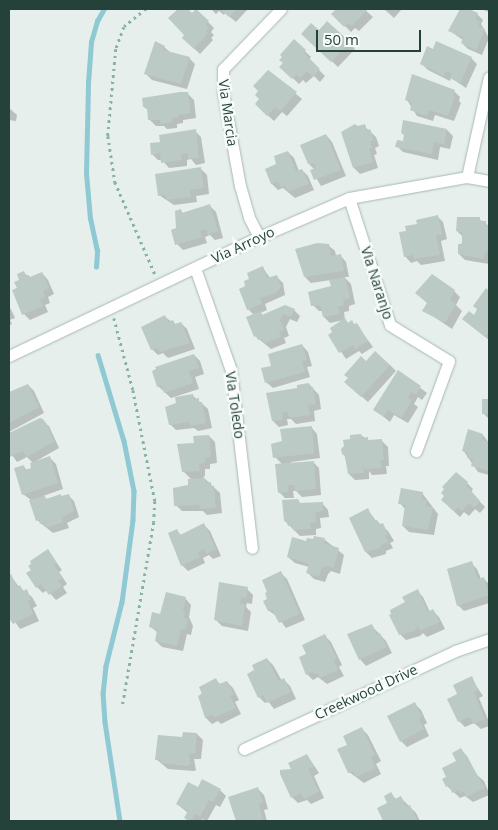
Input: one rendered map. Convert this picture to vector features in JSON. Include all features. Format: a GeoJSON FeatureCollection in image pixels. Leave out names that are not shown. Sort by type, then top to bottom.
{"type":"FeatureCollection","features":[{"type":"Feature","properties":{"kind":"street","name":"Via Marcia"},"geometry":{"type":"LineString","coordinates":[[259,237],[249,217],[240,186],[223,92],[223,70],[281,9]]}},
{"type":"Feature","properties":{"kind":"street"},"geometry":{"type":"LineString","coordinates":[[467,177],[489,77]]}},
{"type":"Feature","properties":{"kind":"street","name":"Via Arroyo"},"geometry":{"type":"LineString","coordinates":[[9,356],[259,237],[349,198],[467,177],[489,181]]}},
{"type":"Feature","properties":{"kind":"street","name":"Via Naranjo"},"geometry":{"type":"LineString","coordinates":[[349,198],[390,325],[449,361],[416,451]]}},
{"type":"Feature","properties":{"kind":"street","name":"Via Toledo"},"geometry":{"type":"LineString","coordinates":[[194,268],[231,370],[252,548]]}},
{"type":"Feature","properties":{"kind":"street","name":"Creekwood Drive"},"geometry":{"type":"LineString","coordinates":[[244,749],[455,652],[489,639]]}},
{"type":"Feature","properties":{"kind":"path"},"geometry":{"type":"LineString","coordinates":[[146,9],[124,27],[116,49],[108,136],[115,182],[160,285]]}},
{"type":"Feature","properties":{"kind":"path"},"geometry":{"type":"LineString","coordinates":[[110,308],[133,390],[155,501],[154,522],[123,704]]}},
{"type":"Feature","properties":{"kind":"building"},"geometry":{"type":"Polygon","coordinates":[[[178,9],[188,9],[192,13],[196,9],[209,21],[206,25],[209,28],[206,31],[208,33],[194,49],[182,38],[184,35],[168,18],[178,9]]]}},
{"type":"Feature","properties":{"kind":"building"},"geometry":{"type":"Polygon","coordinates":[[[220,9],[237,9],[229,17],[220,9]]]}},
{"type":"Feature","properties":{"kind":"building"},"geometry":{"type":"Polygon","coordinates":[[[333,9],[367,10],[352,26],[348,23],[344,27],[331,14],[335,10],[333,9]]]}},
{"type":"Feature","properties":{"kind":"building"},"geometry":{"type":"Polygon","coordinates":[[[460,9],[469,9],[478,13],[475,19],[480,22],[478,26],[485,29],[476,50],[461,43],[463,37],[448,31],[460,9]]]}},
{"type":"Feature","properties":{"kind":"building"},"geometry":{"type":"Polygon","coordinates":[[[327,21],[350,42],[331,62],[301,34],[311,23],[319,30],[327,21]]]}},
{"type":"Feature","properties":{"kind":"building"},"geometry":{"type":"Polygon","coordinates":[[[294,39],[306,50],[304,53],[320,69],[313,77],[307,71],[300,78],[296,75],[292,79],[279,67],[283,63],[279,60],[282,57],[280,55],[294,39]]]}},
{"type":"Feature","properties":{"kind":"building"},"geometry":{"type":"Polygon","coordinates":[[[155,41],[165,46],[163,50],[190,57],[181,84],[144,74],[155,41]]]}},
{"type":"Feature","properties":{"kind":"building"},"geometry":{"type":"Polygon","coordinates":[[[436,41],[472,57],[460,83],[450,78],[452,73],[446,71],[444,76],[420,64],[427,46],[433,49],[436,41]]]}},
{"type":"Feature","properties":{"kind":"building"},"geometry":{"type":"Polygon","coordinates":[[[268,70],[297,92],[280,111],[275,107],[267,116],[255,104],[259,99],[255,95],[258,91],[253,86],[268,70]]]}},
{"type":"Feature","properties":{"kind":"building"},"geometry":{"type":"Polygon","coordinates":[[[412,74],[455,90],[453,95],[455,96],[448,116],[429,110],[427,116],[410,110],[412,103],[405,100],[412,74]]]}},
{"type":"Feature","properties":{"kind":"building"},"geometry":{"type":"Polygon","coordinates":[[[188,92],[191,113],[178,115],[178,117],[171,118],[172,122],[160,124],[160,120],[148,120],[147,107],[143,107],[142,98],[188,92]]]}},
{"type":"Feature","properties":{"kind":"building"},"geometry":{"type":"Polygon","coordinates":[[[403,120],[447,129],[444,144],[434,142],[432,154],[395,147],[397,140],[403,141],[404,134],[401,133],[403,120]]]}},
{"type":"Feature","properties":{"kind":"building"},"geometry":{"type":"Polygon","coordinates":[[[355,124],[358,126],[365,124],[367,130],[370,129],[374,140],[370,142],[372,148],[369,149],[373,162],[353,168],[341,132],[355,124]]]}},
{"type":"Feature","properties":{"kind":"building"},"geometry":{"type":"Polygon","coordinates":[[[196,129],[199,158],[188,159],[188,153],[181,154],[182,160],[161,163],[160,153],[151,155],[150,143],[160,142],[159,135],[196,129]]]}},
{"type":"Feature","properties":{"kind":"building"},"geometry":{"type":"Polygon","coordinates":[[[326,134],[341,170],[314,180],[310,170],[316,168],[315,165],[313,163],[308,164],[300,145],[326,134]]]}},
{"type":"Feature","properties":{"kind":"building"},"geometry":{"type":"Polygon","coordinates":[[[288,151],[296,171],[302,169],[309,184],[288,192],[285,186],[280,187],[278,182],[271,184],[265,169],[276,164],[274,156],[288,151]]]}},
{"type":"Feature","properties":{"kind":"building"},"geometry":{"type":"Polygon","coordinates":[[[201,167],[204,188],[190,190],[191,197],[167,200],[166,195],[158,196],[155,174],[201,167]]]}},
{"type":"Feature","properties":{"kind":"building"},"geometry":{"type":"Polygon","coordinates":[[[210,204],[218,231],[208,235],[206,229],[200,231],[202,237],[175,245],[171,230],[176,228],[175,211],[181,209],[182,213],[210,204]]]}},
{"type":"Feature","properties":{"kind":"building"},"geometry":{"type":"Polygon","coordinates":[[[438,215],[442,234],[436,235],[440,255],[414,259],[413,255],[404,257],[399,232],[406,231],[405,226],[417,224],[416,220],[438,215]]]}},
{"type":"Feature","properties":{"kind":"building"},"geometry":{"type":"Polygon","coordinates":[[[457,217],[480,217],[480,221],[486,221],[486,225],[489,225],[489,252],[486,251],[483,259],[458,254],[458,244],[462,244],[462,232],[456,231],[457,217]]]}},
{"type":"Feature","properties":{"kind":"building"},"geometry":{"type":"Polygon","coordinates":[[[317,243],[329,244],[331,256],[341,254],[344,271],[304,277],[295,249],[317,243]]]}},
{"type":"Feature","properties":{"kind":"building"},"geometry":{"type":"Polygon","coordinates":[[[263,266],[267,278],[277,275],[281,287],[276,293],[260,298],[262,304],[247,310],[239,289],[245,286],[244,281],[249,279],[247,273],[263,266]]]}},
{"type":"Feature","properties":{"kind":"building"},"geometry":{"type":"Polygon","coordinates":[[[24,271],[26,276],[29,275],[30,277],[42,272],[49,288],[43,291],[45,297],[40,299],[43,306],[22,315],[12,290],[17,288],[14,282],[19,280],[17,274],[24,271]]]}},
{"type":"Feature","properties":{"kind":"building"},"geometry":{"type":"Polygon","coordinates":[[[432,274],[455,290],[450,300],[456,304],[445,323],[422,311],[427,303],[415,293],[432,274]]]}},
{"type":"Feature","properties":{"kind":"building"},"geometry":{"type":"Polygon","coordinates":[[[345,277],[350,298],[343,300],[344,305],[338,307],[340,314],[323,317],[320,305],[311,306],[308,292],[331,286],[329,280],[345,277]]]}},
{"type":"Feature","properties":{"kind":"building"},"geometry":{"type":"Polygon","coordinates":[[[486,288],[489,291],[489,331],[485,337],[462,319],[469,311],[474,315],[477,309],[473,306],[486,288]]]}},
{"type":"Feature","properties":{"kind":"building"},"geometry":{"type":"Polygon","coordinates":[[[285,305],[295,309],[291,317],[283,314],[280,320],[284,330],[279,332],[281,337],[264,343],[262,339],[258,340],[256,336],[254,337],[246,317],[261,311],[262,315],[285,305]]]}},
{"type":"Feature","properties":{"kind":"building"},"geometry":{"type":"Polygon","coordinates":[[[165,315],[168,322],[173,320],[175,324],[181,322],[190,343],[160,352],[157,348],[151,350],[141,327],[165,315]]]}},
{"type":"Feature","properties":{"kind":"building"},"geometry":{"type":"Polygon","coordinates":[[[345,318],[348,323],[352,320],[354,324],[357,323],[368,341],[355,349],[353,345],[339,353],[328,335],[332,332],[330,328],[345,318]]]}},
{"type":"Feature","properties":{"kind":"building"},"geometry":{"type":"Polygon","coordinates":[[[302,344],[307,360],[302,361],[305,372],[265,383],[261,368],[271,366],[268,354],[302,344]]]}},
{"type":"Feature","properties":{"kind":"building"},"geometry":{"type":"Polygon","coordinates":[[[375,351],[390,365],[361,397],[344,382],[348,378],[344,375],[361,356],[366,361],[375,351]]]}},
{"type":"Feature","properties":{"kind":"building"},"geometry":{"type":"Polygon","coordinates":[[[194,354],[199,368],[189,371],[193,383],[164,393],[161,385],[157,387],[152,371],[156,369],[155,367],[194,354]]]}},
{"type":"Feature","properties":{"kind":"building"},"geometry":{"type":"Polygon","coordinates":[[[398,370],[421,386],[416,395],[411,392],[408,398],[412,400],[401,418],[388,410],[384,417],[373,410],[398,370]]]}},
{"type":"Feature","properties":{"kind":"building"},"geometry":{"type":"Polygon","coordinates":[[[309,383],[310,388],[313,387],[316,404],[308,405],[310,415],[289,418],[288,412],[282,413],[283,420],[272,421],[266,393],[297,388],[297,385],[309,383]]]}},
{"type":"Feature","properties":{"kind":"building"},"geometry":{"type":"Polygon","coordinates":[[[28,384],[39,407],[9,423],[9,392],[28,384]]]}},
{"type":"Feature","properties":{"kind":"building"},"geometry":{"type":"Polygon","coordinates":[[[193,394],[194,399],[199,398],[199,402],[202,402],[206,423],[190,426],[190,422],[169,425],[165,407],[176,403],[175,397],[193,394]]]}},
{"type":"Feature","properties":{"kind":"building"},"geometry":{"type":"Polygon","coordinates":[[[482,399],[489,399],[489,414],[482,414],[482,399]]]}},
{"type":"Feature","properties":{"kind":"building"},"geometry":{"type":"Polygon","coordinates":[[[40,418],[48,426],[54,442],[26,457],[23,451],[10,457],[9,433],[40,418]]]}},
{"type":"Feature","properties":{"kind":"building"},"geometry":{"type":"Polygon","coordinates":[[[312,426],[314,453],[273,458],[271,444],[282,441],[280,429],[312,426]]]}},
{"type":"Feature","properties":{"kind":"building"},"geometry":{"type":"Polygon","coordinates":[[[468,429],[483,434],[482,440],[489,442],[489,471],[471,466],[473,459],[467,458],[468,453],[462,451],[468,429]]]}},
{"type":"Feature","properties":{"kind":"building"},"geometry":{"type":"Polygon","coordinates":[[[361,434],[362,438],[368,437],[368,440],[382,439],[384,460],[381,460],[381,468],[365,469],[363,462],[364,473],[348,474],[345,456],[342,454],[341,449],[344,446],[343,440],[350,439],[350,435],[361,434]]]}},
{"type":"Feature","properties":{"kind":"building"},"geometry":{"type":"Polygon","coordinates":[[[209,435],[211,457],[205,458],[205,463],[199,464],[200,471],[182,472],[177,444],[194,443],[193,436],[209,435]]]}},
{"type":"Feature","properties":{"kind":"building"},"geometry":{"type":"Polygon","coordinates":[[[50,456],[58,483],[22,495],[14,468],[24,465],[25,470],[31,468],[30,463],[50,456]]]}},
{"type":"Feature","properties":{"kind":"building"},"geometry":{"type":"Polygon","coordinates":[[[314,461],[316,489],[295,491],[294,485],[288,485],[288,492],[278,493],[275,464],[314,461]]]}},
{"type":"Feature","properties":{"kind":"building"},"geometry":{"type":"Polygon","coordinates":[[[456,472],[468,482],[466,485],[480,501],[474,508],[469,503],[462,511],[458,507],[454,511],[441,500],[444,496],[441,493],[444,489],[442,487],[456,472]]]}},
{"type":"Feature","properties":{"kind":"building"},"geometry":{"type":"Polygon","coordinates":[[[205,478],[206,483],[211,482],[211,486],[214,486],[216,508],[200,509],[199,505],[174,506],[173,488],[188,485],[188,479],[205,478]]]}},
{"type":"Feature","properties":{"kind":"building"},"geometry":{"type":"Polygon","coordinates":[[[401,488],[423,492],[422,499],[427,500],[426,506],[433,507],[428,530],[402,526],[405,505],[398,504],[401,488]]]}},
{"type":"Feature","properties":{"kind":"building"},"geometry":{"type":"Polygon","coordinates":[[[61,494],[61,496],[69,494],[74,511],[62,517],[63,522],[46,528],[45,523],[40,524],[39,520],[36,521],[29,500],[45,496],[46,499],[61,494]]]}},
{"type":"Feature","properties":{"kind":"building"},"geometry":{"type":"Polygon","coordinates":[[[298,499],[299,503],[323,502],[323,511],[315,512],[316,523],[310,523],[311,529],[293,530],[292,525],[288,526],[287,522],[284,521],[282,500],[298,499]]]}},
{"type":"Feature","properties":{"kind":"building"},"geometry":{"type":"Polygon","coordinates":[[[368,508],[374,521],[377,520],[380,524],[383,523],[388,535],[385,536],[388,542],[381,545],[380,548],[365,552],[349,518],[368,508]]]}},
{"type":"Feature","properties":{"kind":"building"},"geometry":{"type":"Polygon","coordinates":[[[204,523],[216,549],[206,554],[204,549],[198,552],[200,557],[181,566],[168,533],[177,529],[180,535],[204,523]]]}},
{"type":"Feature","properties":{"kind":"building"},"geometry":{"type":"Polygon","coordinates":[[[314,536],[325,538],[324,543],[339,548],[334,568],[325,566],[322,568],[319,577],[306,573],[309,564],[287,557],[292,537],[306,541],[307,538],[313,539],[314,536]]]}},
{"type":"Feature","properties":{"kind":"building"},"geometry":{"type":"Polygon","coordinates":[[[48,549],[57,563],[54,565],[62,578],[58,580],[62,586],[49,595],[41,584],[36,588],[26,573],[31,570],[28,566],[31,564],[30,561],[48,549]]]}},
{"type":"Feature","properties":{"kind":"building"},"geometry":{"type":"Polygon","coordinates":[[[472,561],[478,579],[484,577],[489,595],[457,606],[447,569],[472,561]]]}},
{"type":"Feature","properties":{"kind":"building"},"geometry":{"type":"Polygon","coordinates":[[[281,571],[300,614],[279,623],[272,610],[268,611],[263,601],[267,599],[265,593],[267,592],[262,580],[281,571]]]}},
{"type":"Feature","properties":{"kind":"building"},"geometry":{"type":"Polygon","coordinates":[[[11,574],[17,587],[20,585],[23,591],[27,589],[31,600],[28,601],[33,614],[13,624],[9,618],[9,575],[11,574]]]}},
{"type":"Feature","properties":{"kind":"building"},"geometry":{"type":"Polygon","coordinates":[[[219,582],[248,587],[246,598],[241,597],[240,604],[245,604],[242,626],[214,620],[219,582]]]}},
{"type":"Feature","properties":{"kind":"building"},"geometry":{"type":"Polygon","coordinates":[[[418,589],[428,612],[433,609],[440,622],[420,631],[418,626],[414,631],[399,635],[389,615],[391,614],[390,610],[405,602],[402,597],[418,589]]]}},
{"type":"Feature","properties":{"kind":"building"},"geometry":{"type":"Polygon","coordinates":[[[166,592],[186,597],[183,611],[185,611],[184,618],[188,619],[185,630],[181,629],[177,646],[155,641],[157,630],[149,627],[152,612],[160,614],[166,592]]]}},
{"type":"Feature","properties":{"kind":"building"},"geometry":{"type":"Polygon","coordinates":[[[372,624],[377,635],[380,633],[387,647],[359,660],[347,634],[372,624]]]}},
{"type":"Feature","properties":{"kind":"building"},"geometry":{"type":"Polygon","coordinates":[[[325,634],[337,659],[334,660],[338,670],[320,678],[317,673],[314,675],[312,672],[306,675],[299,657],[306,654],[302,645],[325,634]]]}},
{"type":"Feature","properties":{"kind":"building"},"geometry":{"type":"Polygon","coordinates":[[[267,658],[279,681],[284,678],[291,692],[267,703],[263,695],[258,698],[247,674],[254,670],[252,665],[267,658]]]}},
{"type":"Feature","properties":{"kind":"building"},"geometry":{"type":"Polygon","coordinates":[[[472,676],[478,690],[474,692],[484,717],[487,718],[473,724],[470,717],[458,722],[447,699],[457,694],[453,685],[472,676]]]}},
{"type":"Feature","properties":{"kind":"building"},"geometry":{"type":"Polygon","coordinates":[[[216,678],[219,684],[227,681],[234,694],[230,696],[236,708],[214,718],[212,715],[205,718],[198,696],[202,694],[199,687],[216,678]]]}},
{"type":"Feature","properties":{"kind":"building"},"geometry":{"type":"Polygon","coordinates":[[[415,702],[422,717],[419,719],[424,729],[400,742],[387,716],[415,702]]]}},
{"type":"Feature","properties":{"kind":"building"},"geometry":{"type":"Polygon","coordinates":[[[362,727],[375,755],[371,757],[376,768],[356,777],[354,772],[348,773],[337,749],[347,745],[343,736],[362,727]]]}},
{"type":"Feature","properties":{"kind":"building"},"geometry":{"type":"Polygon","coordinates":[[[183,732],[197,733],[195,754],[189,753],[191,764],[187,766],[161,763],[161,760],[155,760],[158,735],[182,737],[183,732]]]}},
{"type":"Feature","properties":{"kind":"building"},"geometry":{"type":"Polygon","coordinates":[[[461,748],[485,788],[466,797],[464,791],[460,793],[459,790],[452,793],[449,785],[446,787],[442,779],[446,777],[442,768],[456,761],[452,753],[461,748]]]}},
{"type":"Feature","properties":{"kind":"building"},"geometry":{"type":"Polygon","coordinates":[[[307,754],[314,767],[308,769],[319,792],[304,799],[301,793],[291,798],[280,770],[291,769],[288,763],[307,754]]]}},
{"type":"Feature","properties":{"kind":"building"},"geometry":{"type":"Polygon","coordinates":[[[202,779],[221,789],[213,802],[209,800],[200,817],[196,814],[190,821],[184,818],[188,811],[176,804],[188,782],[198,787],[202,779]]]}},
{"type":"Feature","properties":{"kind":"building"},"geometry":{"type":"Polygon","coordinates":[[[258,787],[263,802],[259,804],[263,821],[236,821],[228,797],[258,787]]]}},
{"type":"Feature","properties":{"kind":"building"},"geometry":{"type":"Polygon","coordinates":[[[391,792],[395,799],[401,796],[406,807],[410,805],[417,820],[383,821],[377,808],[387,803],[384,796],[391,792]]]}},
{"type":"Feature","properties":{"kind":"waterway"},"geometry":{"type":"LineString","coordinates":[[96,267],[97,251],[90,219],[86,173],[88,83],[91,42],[97,21],[104,9]]}},
{"type":"Feature","properties":{"kind":"waterway"},"geometry":{"type":"LineString","coordinates":[[98,355],[124,441],[134,491],[133,520],[122,602],[106,666],[103,693],[105,722],[120,821]]}}]}
